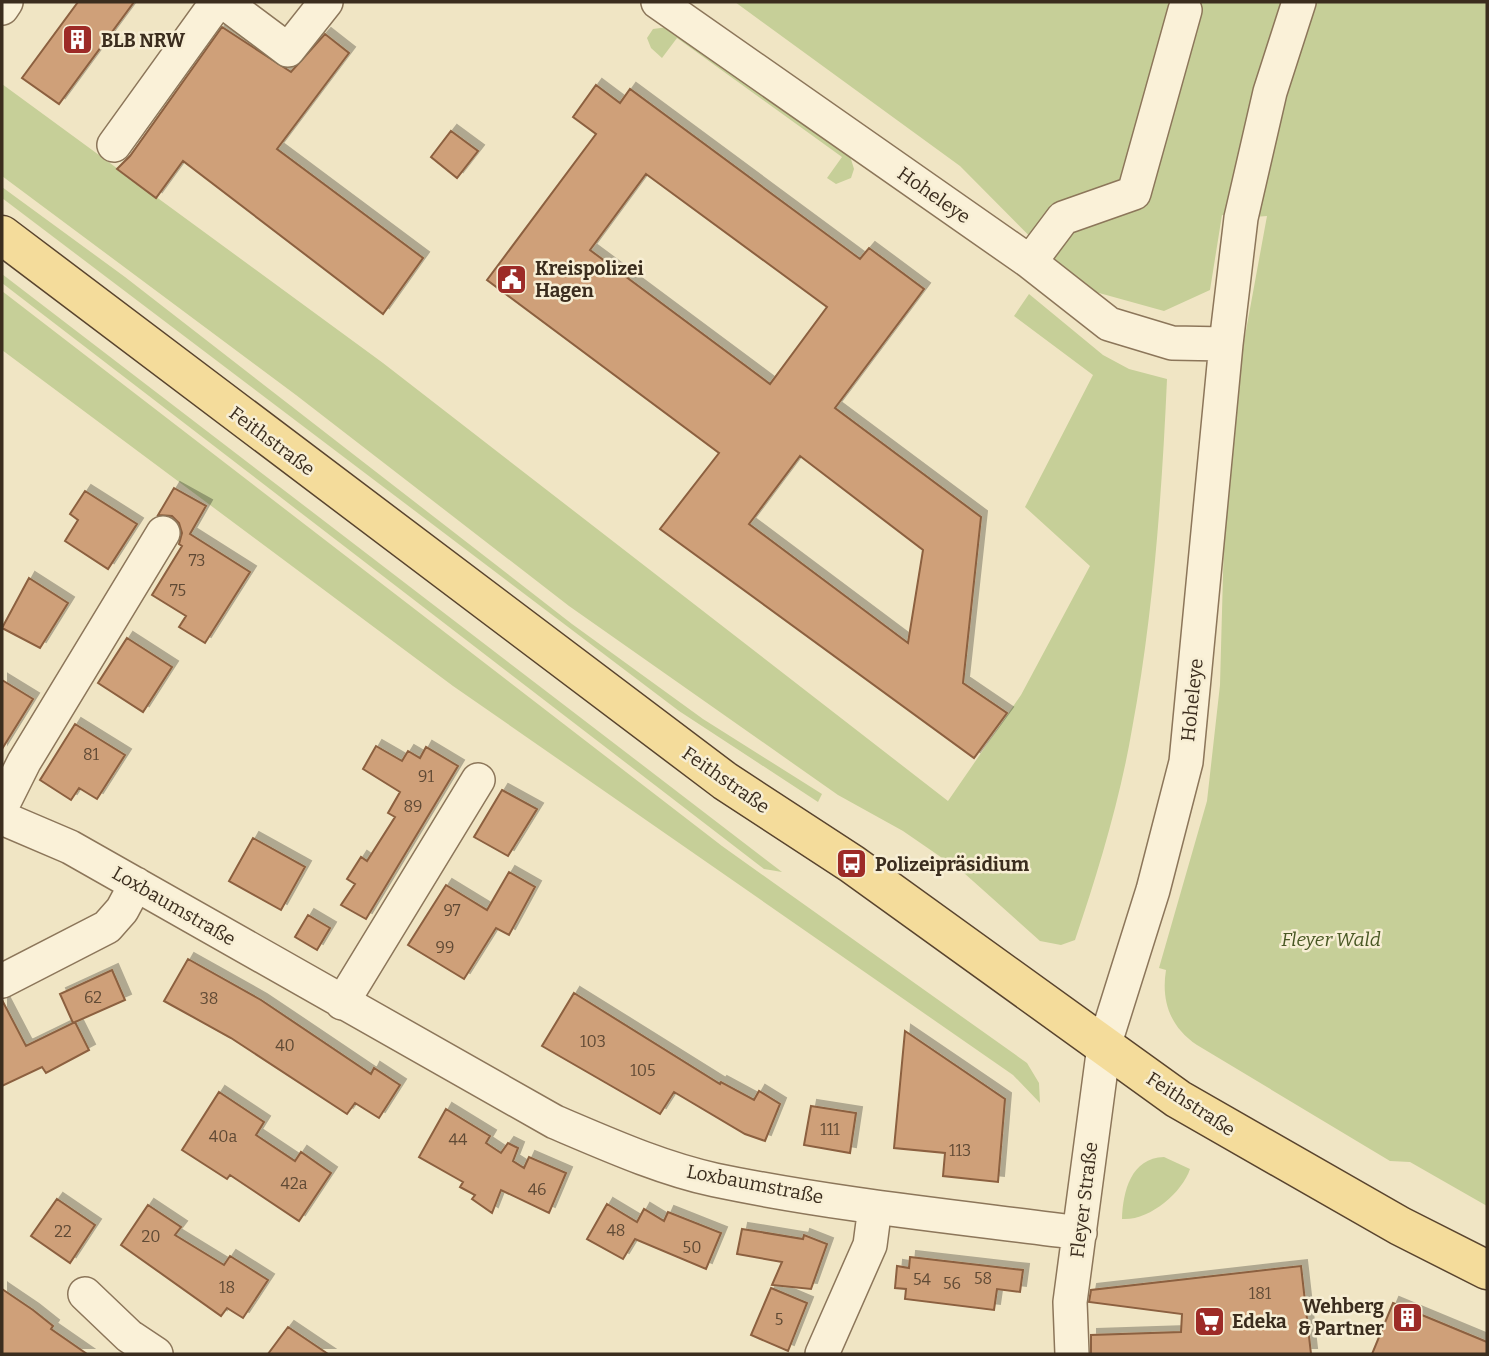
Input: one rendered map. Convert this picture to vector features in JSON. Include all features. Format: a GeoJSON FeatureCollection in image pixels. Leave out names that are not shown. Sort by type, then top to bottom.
{"type":"FeatureCollection","features":[{"type":"Feature","properties":{"kind":"main road","name":"Feithstraße"},"geometry":{"type":"LineString","coordinates":[[2,235],[725,781],[852,864],[1178,1099],[1412,1233],[1487,1270]]}},
{"type":"Feature","properties":{"kind":"street"},"geometry":{"type":"LineString","coordinates":[[2,8],[6,2]]}},
{"type":"Feature","properties":{"kind":"street"},"geometry":{"type":"LineString","coordinates":[[114,145],[217,2]]}},
{"type":"Feature","properties":{"kind":"street"},"geometry":{"type":"LineString","coordinates":[[224,2],[288,50],[326,2]]}},
{"type":"Feature","properties":{"kind":"street","name":"Hoheleye"},"geometry":{"type":"LineString","coordinates":[[658,2],[1030,262],[1109,324],[1172,343],[1226,344]]}},
{"type":"Feature","properties":{"kind":"street","name":"Hoheleye"},"geometry":{"type":"LineString","coordinates":[[1104,1046],[1153,890],[1186,762],[1226,344],[1241,218],[1270,92],[1299,2]]}},
{"type":"Feature","properties":{"kind":"street"},"geometry":{"type":"LineString","coordinates":[[1030,262],[1063,218],[1134,193],[1185,10]]}},
{"type":"Feature","properties":{"kind":"street"},"geometry":{"type":"LineString","coordinates":[[2,806],[24,762],[163,533]]}},
{"type":"Feature","properties":{"kind":"street"},"geometry":{"type":"LineString","coordinates":[[342,1003],[478,780]]}},
{"type":"Feature","properties":{"kind":"street","name":"Loxbaumstraße"},"geometry":{"type":"LineString","coordinates":[[2,818],[70,846],[555,1122],[633,1155],[713,1179],[875,1207],[1080,1233]]}},
{"type":"Feature","properties":{"kind":"street"},"geometry":{"type":"LineString","coordinates":[[2,981],[107,927],[122,910],[136,884]]}},
{"type":"Feature","properties":{"kind":"street","name":"Fleyer Straße"},"geometry":{"type":"LineString","coordinates":[[1072,1354],[1070,1302],[1104,1046]]}},
{"type":"Feature","properties":{"kind":"street"},"geometry":{"type":"LineString","coordinates":[[822,1354],[870,1245],[875,1207]]}},
{"type":"Feature","properties":{"kind":"street"},"geometry":{"type":"LineString","coordinates":[[85,1294],[109,1319],[156,1354]]}},
{"type":"Feature","properties":{"kind":"green space","name":"Fleyer Wald"},"geometry":{"type":"Polygon","coordinates":[[[735,2],[1487,2],[1487,1206],[1410,1162],[1390,1161],[1197,1045],[1174,1022],[1166,1003],[1166,970],[1159,968],[1207,801],[1220,685],[1225,502],[1236,385],[1267,216],[1241,218],[1222,215],[1210,290],[1164,311],[1081,288],[960,166],[735,2]]]}},
{"type":"Feature","properties":{"kind":"green space"},"geometry":{"type":"Polygon","coordinates":[[[668,27],[850,156],[854,169],[851,178],[836,184],[827,178],[842,157],[677,38],[662,58],[651,48],[647,38],[653,29],[668,27]]]}},
{"type":"Feature","properties":{"kind":"green space"},"geometry":{"type":"Polygon","coordinates":[[[2,84],[383,363],[948,801],[1021,695],[1090,566],[1025,507],[1093,375],[1014,316],[1029,294],[1103,355],[1129,369],[1167,379],[1156,555],[1139,687],[1115,809],[1075,940],[1061,945],[1040,941],[964,873],[903,831],[838,795],[569,606],[296,395],[2,176],[2,84]]]}},
{"type":"Feature","properties":{"kind":"green space"},"geometry":{"type":"Polygon","coordinates":[[[2,187],[125,277],[572,624],[703,719],[822,794],[818,802],[679,711],[2,198],[2,187]]]}},
{"type":"Feature","properties":{"kind":"green space"},"geometry":{"type":"Polygon","coordinates":[[[2,274],[782,872],[764,869],[2,283],[2,274]]]}},
{"type":"Feature","properties":{"kind":"green space"},"geometry":{"type":"Polygon","coordinates":[[[2,291],[722,846],[1027,1063],[1039,1083],[1040,1103],[1013,1075],[453,686],[2,350],[2,291]]]}},
{"type":"Feature","properties":{"kind":"green space"},"geometry":{"type":"Polygon","coordinates":[[[1164,1157],[1190,1169],[1180,1187],[1153,1210],[1122,1219],[1127,1187],[1136,1170],[1144,1163],[1164,1157]]]}},
{"type":"Feature","properties":{"kind":"building","name":"BLB NRW"},"geometry":{"type":"Polygon","coordinates":[[[78,2],[134,2],[59,104],[22,78],[78,2]]]}},
{"type":"Feature","properties":{"kind":"building"},"geometry":{"type":"Polygon","coordinates":[[[222,27],[291,72],[325,34],[349,53],[277,149],[423,258],[383,314],[183,161],[156,198],[117,169],[130,156],[222,27]]]}},
{"type":"Feature","properties":{"kind":"building"},"geometry":{"type":"Polygon","coordinates":[[[596,85],[620,103],[630,89],[860,259],[869,248],[924,289],[835,408],[981,517],[963,683],[1007,713],[974,758],[660,529],[719,453],[487,280],[596,134],[573,117],[596,85]],[[646,174],[590,250],[770,384],[827,307],[646,174]],[[800,456],[749,524],[908,643],[923,550],[800,456]]]}},
{"type":"Feature","properties":{"kind":"building"},"geometry":{"type":"Polygon","coordinates":[[[451,131],[478,151],[457,178],[431,157],[451,131]]]}},
{"type":"Feature","properties":{"kind":"building"},"geometry":{"type":"Polygon","coordinates":[[[174,488],[206,506],[190,534],[250,572],[205,643],[179,627],[186,616],[152,595],[182,546],[179,544],[182,533],[179,523],[172,516],[158,515],[174,488]]]}},
{"type":"Feature","properties":{"kind":"building"},"geometry":{"type":"Polygon","coordinates":[[[85,491],[137,524],[108,569],[65,541],[78,520],[70,514],[85,491]]]}},
{"type":"Feature","properties":{"kind":"building"},"geometry":{"type":"Polygon","coordinates":[[[29,578],[68,603],[40,648],[2,628],[29,578]]]}},
{"type":"Feature","properties":{"kind":"building"},"geometry":{"type":"Polygon","coordinates":[[[127,638],[172,667],[143,712],[98,683],[127,638]]]}},
{"type":"Feature","properties":{"kind":"building"},"geometry":{"type":"Polygon","coordinates":[[[2,680],[33,699],[2,749],[2,680]]]}},
{"type":"Feature","properties":{"kind":"building"},"geometry":{"type":"Polygon","coordinates":[[[75,724],[125,755],[97,799],[79,788],[71,800],[40,780],[75,724]]]}},
{"type":"Feature","properties":{"kind":"building"},"geometry":{"type":"Polygon","coordinates":[[[376,746],[402,761],[408,751],[420,758],[426,747],[458,766],[366,919],[341,905],[355,884],[347,879],[361,857],[367,861],[395,817],[388,813],[400,792],[363,769],[376,746]]]}},
{"type":"Feature","properties":{"kind":"building"},"geometry":{"type":"Polygon","coordinates":[[[502,790],[537,809],[508,856],[474,837],[502,790]]]}},
{"type":"Feature","properties":{"kind":"building"},"geometry":{"type":"Polygon","coordinates":[[[253,838],[305,867],[281,910],[229,881],[253,838]]]}},
{"type":"Feature","properties":{"kind":"building"},"geometry":{"type":"Polygon","coordinates":[[[509,872],[535,887],[509,935],[496,928],[464,979],[408,945],[446,885],[487,910],[509,872]]]}},
{"type":"Feature","properties":{"kind":"building"},"geometry":{"type":"Polygon","coordinates":[[[308,915],[330,928],[317,950],[295,937],[308,915]]]}},
{"type":"Feature","properties":{"kind":"building"},"geometry":{"type":"Polygon","coordinates":[[[188,959],[261,1000],[371,1074],[374,1068],[400,1085],[379,1118],[355,1103],[347,1114],[231,1038],[164,1001],[188,959]]]}},
{"type":"Feature","properties":{"kind":"building"},"geometry":{"type":"Polygon","coordinates":[[[112,970],[125,1000],[73,1023],[60,994],[112,970]]]}},
{"type":"Feature","properties":{"kind":"building"},"geometry":{"type":"Polygon","coordinates":[[[574,993],[720,1084],[721,1082],[754,1100],[759,1091],[780,1104],[765,1141],[745,1134],[674,1092],[660,1114],[542,1046],[574,993]]]}},
{"type":"Feature","properties":{"kind":"building"},"geometry":{"type":"Polygon","coordinates":[[[2,1000],[26,1046],[75,1022],[89,1050],[46,1073],[42,1067],[2,1086],[2,1000]]]}},
{"type":"Feature","properties":{"kind":"building"},"geometry":{"type":"Polygon","coordinates":[[[905,1031],[1005,1099],[998,1182],[943,1176],[945,1153],[894,1148],[905,1031]]]}},
{"type":"Feature","properties":{"kind":"building"},"geometry":{"type":"Polygon","coordinates":[[[219,1092],[264,1122],[256,1135],[295,1161],[301,1152],[331,1173],[299,1221],[230,1175],[227,1179],[182,1150],[219,1092]]]}},
{"type":"Feature","properties":{"kind":"building"},"geometry":{"type":"Polygon","coordinates":[[[811,1106],[856,1113],[850,1153],[804,1145],[811,1106]]]}},
{"type":"Feature","properties":{"kind":"building"},"geometry":{"type":"Polygon","coordinates":[[[446,1109],[490,1136],[486,1143],[501,1153],[508,1143],[518,1148],[513,1161],[524,1168],[529,1157],[566,1173],[549,1213],[501,1190],[492,1213],[472,1199],[475,1195],[460,1187],[463,1182],[419,1157],[446,1109]]]}},
{"type":"Feature","properties":{"kind":"building"},"geometry":{"type":"Polygon","coordinates":[[[57,1199],[95,1225],[70,1263],[31,1236],[57,1199]]]}},
{"type":"Feature","properties":{"kind":"building"},"geometry":{"type":"Polygon","coordinates":[[[607,1204],[637,1222],[644,1209],[664,1221],[668,1212],[721,1233],[706,1269],[635,1239],[623,1259],[587,1239],[607,1204]]]}},
{"type":"Feature","properties":{"kind":"building"},"geometry":{"type":"Polygon","coordinates":[[[148,1205],[181,1227],[175,1235],[224,1265],[230,1256],[268,1280],[243,1318],[227,1308],[221,1316],[121,1245],[148,1205]]]}},
{"type":"Feature","properties":{"kind":"building"},"geometry":{"type":"Polygon","coordinates":[[[742,1229],[803,1239],[804,1235],[827,1244],[811,1289],[772,1285],[782,1262],[737,1254],[742,1229]]]}},
{"type":"Feature","properties":{"kind":"building"},"geometry":{"type":"Polygon","coordinates":[[[910,1257],[1023,1270],[1020,1292],[997,1289],[994,1310],[905,1299],[906,1289],[895,1288],[897,1266],[909,1268],[910,1257]]]}},
{"type":"Feature","properties":{"kind":"building","name":"Edeka"},"geometry":{"type":"Polygon","coordinates":[[[1301,1266],[1311,1354],[1091,1354],[1091,1335],[1181,1332],[1182,1314],[1089,1302],[1091,1290],[1301,1266]]]}},
{"type":"Feature","properties":{"kind":"building"},"geometry":{"type":"Polygon","coordinates":[[[771,1288],[807,1303],[788,1351],[751,1335],[771,1288]]]}},
{"type":"Feature","properties":{"kind":"building"},"geometry":{"type":"Polygon","coordinates":[[[2,1289],[33,1310],[53,1326],[51,1329],[87,1354],[2,1354],[2,1289]]]}},
{"type":"Feature","properties":{"kind":"building","name":"Wehberg & Partner"},"geometry":{"type":"Polygon","coordinates":[[[1393,1303],[1487,1342],[1487,1354],[1372,1354],[1393,1303]]]}},
{"type":"Feature","properties":{"kind":"building"},"geometry":{"type":"Polygon","coordinates":[[[288,1327],[328,1354],[268,1354],[288,1327]]]}},
{"type":"Feature","properties":{"kind":"place","name":"BLB NRW"},"geometry":{"type":"Point","coordinates":[78,40]}},
{"type":"Feature","properties":{"kind":"place","name":"Kreispolizei Hagen"},"geometry":{"type":"Point","coordinates":[512,279]}},
{"type":"Feature","properties":{"kind":"place","name":"Polizeipräsidium"},"geometry":{"type":"Point","coordinates":[852,864]}},
{"type":"Feature","properties":{"kind":"place","name":"Wehberg & Partner"},"geometry":{"type":"Point","coordinates":[1407,1317]}},
{"type":"Feature","properties":{"kind":"place","name":"Edeka"},"geometry":{"type":"Point","coordinates":[1209,1321]}}]}
